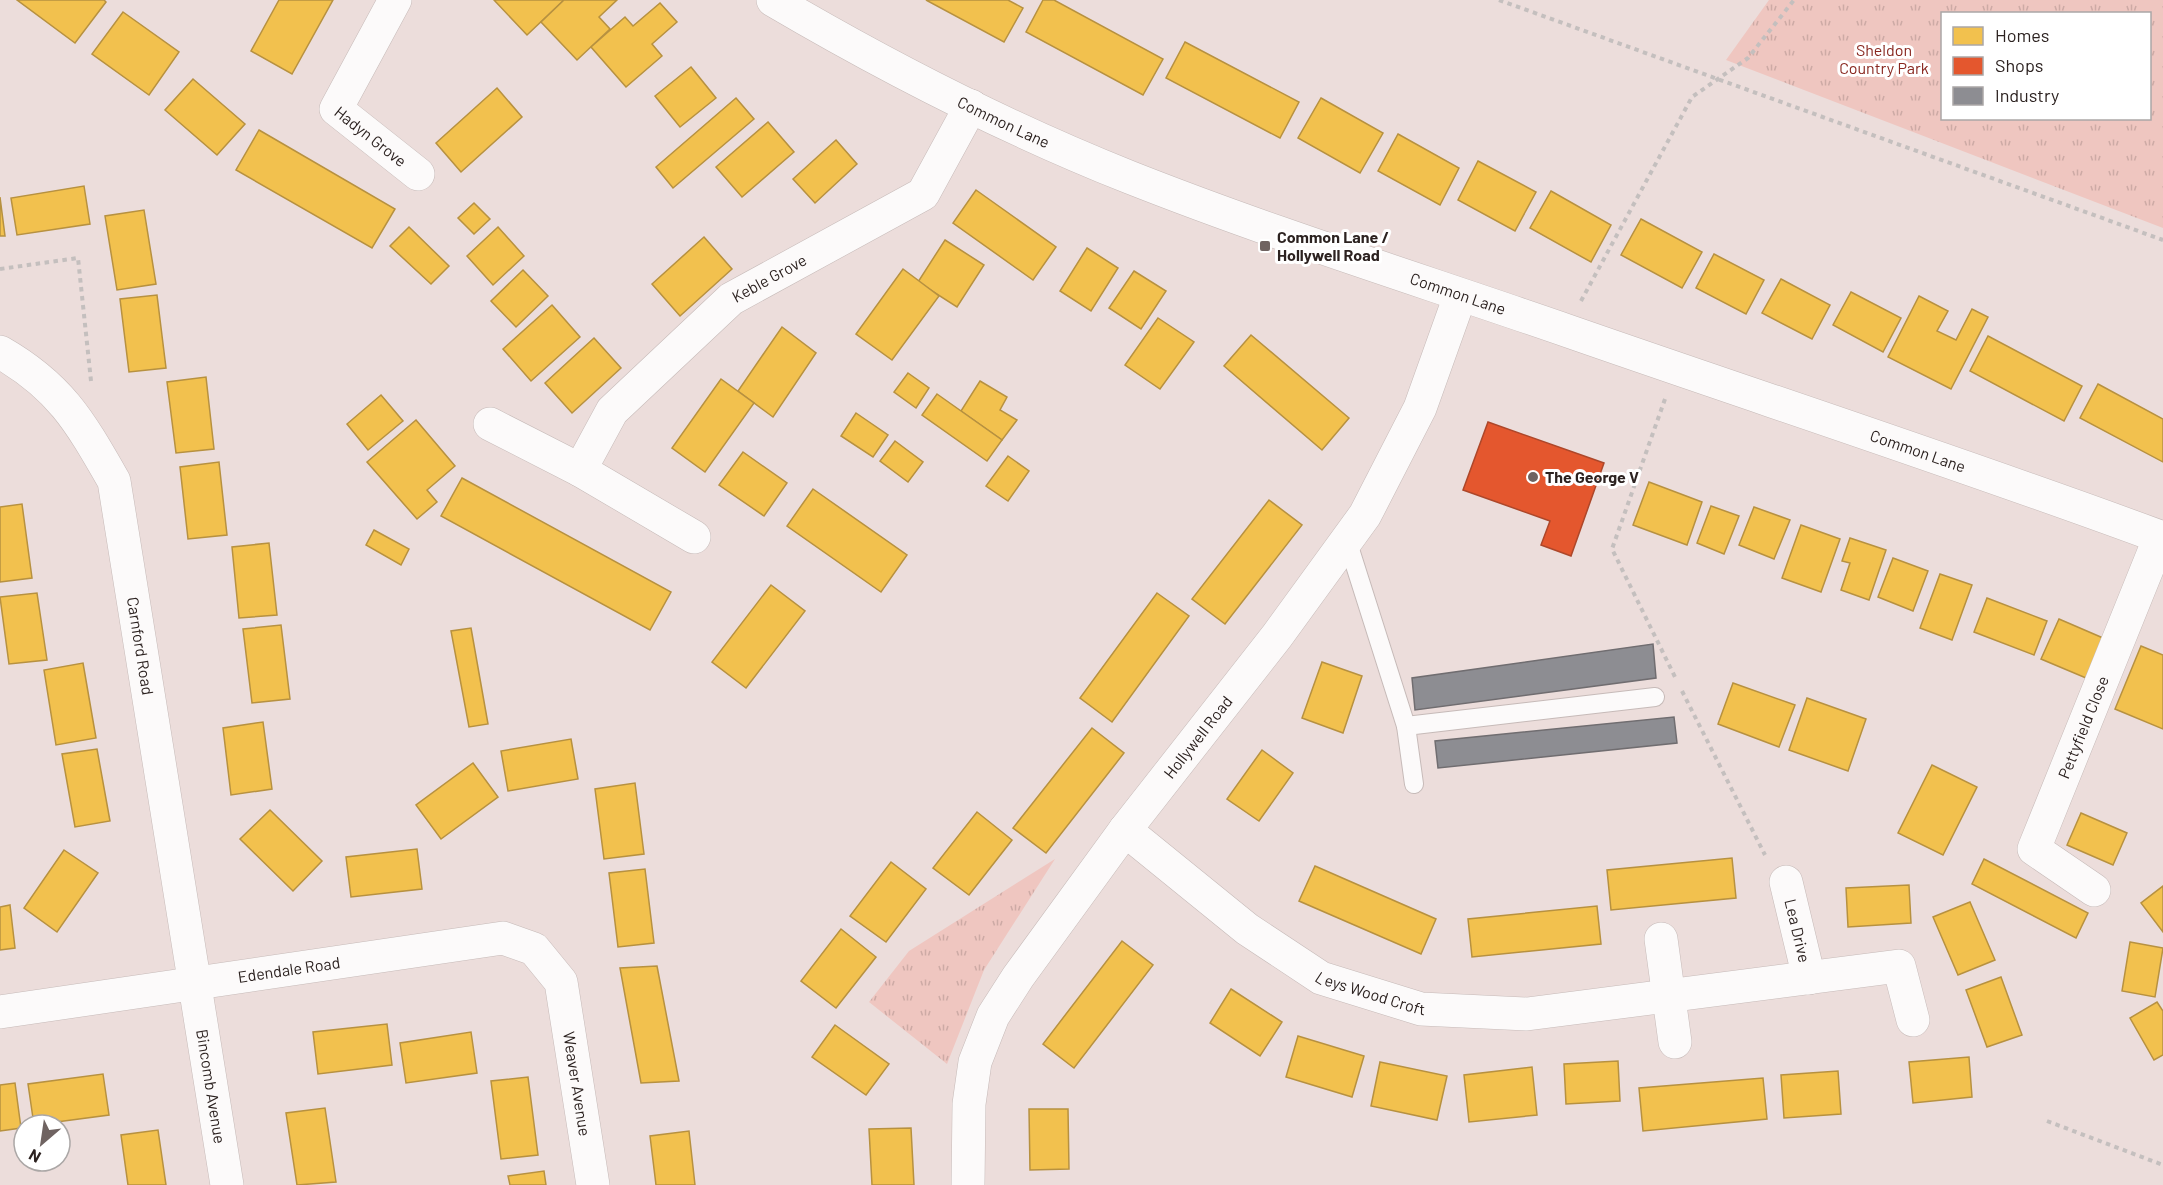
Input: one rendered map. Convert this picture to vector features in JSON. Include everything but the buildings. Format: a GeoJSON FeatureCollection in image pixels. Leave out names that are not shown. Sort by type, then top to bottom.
{"type":"FeatureCollection","features":[{"type":"Feature","properties":{"kind":"street","name":"Hadyn Grove"},"geometry":{"type":"LineString","coordinates":[[395,0],[336,109],[418,174]]}},
{"type":"Feature","properties":{"kind":"street","name":"Common Lane"},"geometry":{"type":"LineString","coordinates":[[773,0],[852,47],[971,106],[1128,176],[1460,296],[1905,444],[2162,537]]}},
{"type":"Feature","properties":{"kind":"street","name":"Keble Grove"},"geometry":{"type":"LineString","coordinates":[[580,470],[612,411],[731,299],[923,194],[971,106]]}},
{"type":"Feature","properties":{"kind":"street","name":"Hollywell Road"},"geometry":{"type":"LineString","coordinates":[[968,1185],[969,1104],[975,1062],[993,1016],[1018,977],[1125,830],[1277,636],[1365,515],[1420,408],[1460,296]]}},
{"type":"Feature","properties":{"kind":"street","name":"Carnford Road"},"geometry":{"type":"LineString","coordinates":[[0,352],[28,368],[58,395],[81,423],[114,481],[194,986]]}},
{"type":"Feature","properties":{"kind":"street"},"geometry":{"type":"LineString","coordinates":[[490,424],[580,470],[694,537]]}},
{"type":"Feature","properties":{"kind":"street","name":"Pettyfield Close"},"geometry":{"type":"LineString","coordinates":[[2094,890],[2034,849],[2162,537]]}},
{"type":"Feature","properties":{"kind":"street","name":"Leys Wood Croft"},"geometry":{"type":"LineString","coordinates":[[1125,830],[1247,929],[1321,978],[1420,1009],[1527,1014],[1899,966],[1913,1020]]}},
{"type":"Feature","properties":{"kind":"street","name":"Lea Drive"},"geometry":{"type":"LineString","coordinates":[[1786,882],[1809,978]]}},
{"type":"Feature","properties":{"kind":"street","name":"Edendale Road"},"geometry":{"type":"LineString","coordinates":[[0,1012],[194,986],[503,938],[534,949],[561,982]]}},
{"type":"Feature","properties":{"kind":"street"},"geometry":{"type":"LineString","coordinates":[[1661,939],[1675,1042]]}},
{"type":"Feature","properties":{"kind":"street","name":"Weaver Avenue"},"geometry":{"type":"LineString","coordinates":[[561,982],[593,1185]]}},
{"type":"Feature","properties":{"kind":"street","name":"Bincomb Avenue"},"geometry":{"type":"LineString","coordinates":[[194,986],[227,1185]]}},
{"type":"Feature","properties":{"kind":"lane"},"geometry":{"type":"LineString","coordinates":[[1347,540],[1406,726],[1414,784]]}},
{"type":"Feature","properties":{"kind":"lane"},"geometry":{"type":"LineString","coordinates":[[1406,726],[1654,697]]}},
{"type":"Feature","properties":{"kind":"path"},"geometry":{"type":"LineString","coordinates":[[1499,0],[2163,240]]}},
{"type":"Feature","properties":{"kind":"path"},"geometry":{"type":"LineString","coordinates":[[1565,330],[1692,97],[1748,58],[1794,0]]}},
{"type":"Feature","properties":{"kind":"path"},"geometry":{"type":"LineString","coordinates":[[0,269],[78,258],[91,385]]}},
{"type":"Feature","properties":{"kind":"path"},"geometry":{"type":"LineString","coordinates":[[1675,369],[1612,549],[1762,852],[1786,882]]}},
{"type":"Feature","properties":{"kind":"path"},"geometry":{"type":"LineString","coordinates":[[2047,1120],[2163,1165]]}},
{"type":"Feature","properties":{"kind":"green space","name":"Sheldon Country Park"},"geometry":{"type":"Polygon","coordinates":[[[1769,0],[2163,0],[2163,228],[1726,60],[1769,0]]]}},
{"type":"Feature","properties":{"kind":"green space"},"geometry":{"type":"Polygon","coordinates":[[[1055,859],[984,970],[947,1064],[869,1002],[909,951],[1055,859]]]}},
{"type":"Feature","properties":{"kind":"place","name":"Common Lane / Hollywell Road"},"geometry":{"type":"Point","coordinates":[1265,246]}},
{"type":"Feature","properties":{"kind":"place","name":"The George V"},"geometry":{"type":"Point","coordinates":[1533,477]}}]}
